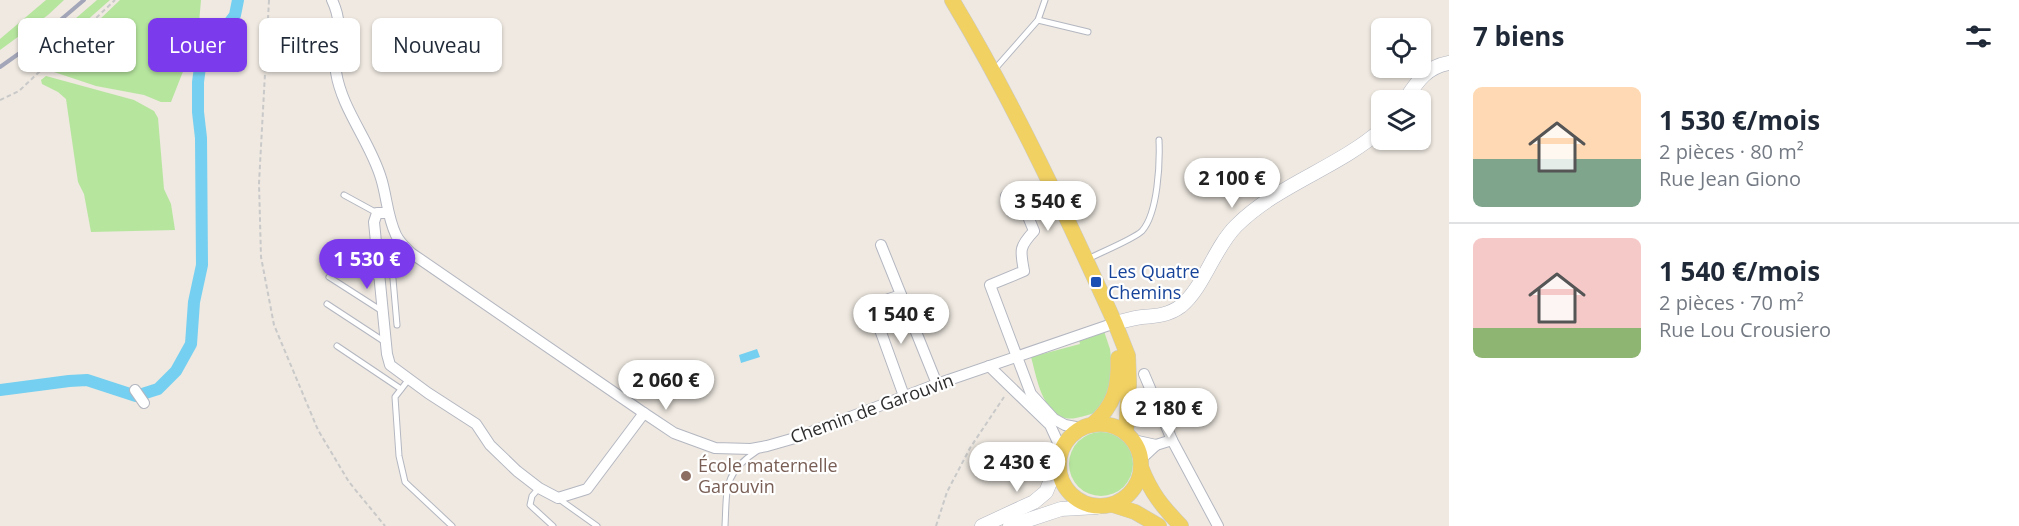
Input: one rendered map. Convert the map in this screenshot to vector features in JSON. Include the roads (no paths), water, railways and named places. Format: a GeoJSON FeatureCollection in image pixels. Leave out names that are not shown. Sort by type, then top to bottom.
{"type":"FeatureCollection","features":[{"type":"Feature","properties":{"kind":"main road"},"geometry":{"type":"LineString","coordinates":[[952,0],[1010,103],[1117,327],[1128,356],[1130,437],[1148,487],[1160,505],[1180,526]]}},
{"type":"Feature","properties":{"kind":"main road"},"geometry":{"type":"LineString","coordinates":[[1117,327],[1119,373],[1112,403],[1104,415],[1069,437],[1060,456],[1059,476],[1073,497],[1084,504],[1097,507],[1124,499],[1139,479],[1141,463]]}},
{"type":"Feature","properties":{"kind":"main road"},"geometry":{"type":"LineString","coordinates":[[1087,427],[1104,424],[1116,427],[1130,437]]}},
{"type":"Feature","properties":{"kind":"main road"},"geometry":{"type":"LineString","coordinates":[[1113,504],[1135,512],[1159,526]]}},
{"type":"Feature","properties":{"kind":"street","name":"Chemin de Garouvin"},"geometry":{"type":"LineString","coordinates":[[332,0],[339,14],[340,27],[335,67],[338,85],[381,178],[382,213],[402,245],[674,433],[715,448],[763,447],[795,438],[1017,356],[1117,327]]}},
{"type":"Feature","properties":{"kind":"street"},"geometry":{"type":"LineString","coordinates":[[1411,90],[1419,78],[1430,69],[1449,63]]}},
{"type":"Feature","properties":{"kind":"street"},"geometry":{"type":"LineString","coordinates":[[1117,327],[1142,317],[1155,317],[1168,313],[1181,306],[1191,296],[1221,245],[1235,227],[1272,198],[1371,137]]}},
{"type":"Feature","properties":{"kind":"street"},"geometry":{"type":"LineString","coordinates":[[1024,207],[1034,231],[1023,243],[1020,253],[1024,271],[990,285],[1031,394],[1054,419],[1065,425],[1087,427]]}},
{"type":"Feature","properties":{"kind":"street"},"geometry":{"type":"LineString","coordinates":[[382,213],[374,222],[390,365],[476,424],[490,445],[539,488],[558,498],[587,489],[644,413]]}},
{"type":"Feature","properties":{"kind":"street"},"geometry":{"type":"LineString","coordinates":[[881,245],[937,384]]}},
{"type":"Feature","properties":{"kind":"street"},"geometry":{"type":"LineString","coordinates":[[901,295],[878,304],[874,313],[904,396]]}},
{"type":"Feature","properties":{"kind":"street"},"geometry":{"type":"LineString","coordinates":[[982,526],[1035,502],[1046,492],[1060,456],[1050,425],[989,366]]}},
{"type":"Feature","properties":{"kind":"street"},"geometry":{"type":"LineString","coordinates":[[1144,374],[1172,440],[1218,526]]}},
{"type":"Feature","properties":{"kind":"street"},"geometry":{"type":"LineString","coordinates":[[135,390],[144,403]]}},
{"type":"Feature","properties":{"kind":"street"},"geometry":{"type":"LineString","coordinates":[[1130,437],[1156,445]]}},
{"type":"Feature","properties":{"kind":"street"},"geometry":{"type":"LineString","coordinates":[[1141,463],[1156,445],[1172,440]]}},
{"type":"Feature","properties":{"kind":"street"},"geometry":{"type":"LineString","coordinates":[[1010,526],[1061,509],[1097,507]]}},
{"type":"Feature","properties":{"kind":"lane"},"geometry":{"type":"LineString","coordinates":[[992,71],[1038,20],[1045,0]]}},
{"type":"Feature","properties":{"kind":"lane"},"geometry":{"type":"LineString","coordinates":[[1038,20],[1088,32]]}},
{"type":"Feature","properties":{"kind":"lane"},"geometry":{"type":"LineString","coordinates":[[1086,260],[1141,232],[1149,219],[1156,188],[1159,140]]}},
{"type":"Feature","properties":{"kind":"lane"},"geometry":{"type":"LineString","coordinates":[[344,195],[382,213]]}},
{"type":"Feature","properties":{"kind":"lane"},"geometry":{"type":"LineString","coordinates":[[397,325],[391,256],[402,245]]}},
{"type":"Feature","properties":{"kind":"lane"},"geometry":{"type":"LineString","coordinates":[[336,252],[380,279]]}},
{"type":"Feature","properties":{"kind":"lane"},"geometry":{"type":"LineString","coordinates":[[329,277],[383,312]]}},
{"type":"Feature","properties":{"kind":"lane"},"geometry":{"type":"LineString","coordinates":[[327,304],[386,343]]}},
{"type":"Feature","properties":{"kind":"lane"},"geometry":{"type":"LineString","coordinates":[[337,346],[401,388]]}},
{"type":"Feature","properties":{"kind":"lane"},"geometry":{"type":"LineString","coordinates":[[409,379],[395,397],[399,456],[405,482],[452,526]]}},
{"type":"Feature","properties":{"kind":"lane"},"geometry":{"type":"LineString","coordinates":[[725,526],[729,479],[734,469],[763,447]]}},
{"type":"Feature","properties":{"kind":"lane"},"geometry":{"type":"LineString","coordinates":[[539,488],[532,496],[530,505],[553,526]]}},
{"type":"Feature","properties":{"kind":"lane"},"geometry":{"type":"LineString","coordinates":[[558,498],[597,526]]}},
{"type":"Feature","properties":{"kind":"water"},"geometry":{"type":"Polygon","coordinates":[[[757,349],[760,357],[741,363],[739,355],[757,349]]]}},
{"type":"Feature","properties":{"kind":"waterway"},"geometry":{"type":"LineString","coordinates":[[0,390],[87,380],[136,396],[158,389],[176,371],[191,344],[194,302],[202,265],[201,138],[198,112],[201,60],[235,15],[238,0]]}},
{"type":"Feature","properties":{"kind":"railway"},"geometry":{"type":"LineString","coordinates":[[0,67],[31,45],[84,0]]}},
{"type":"Feature","properties":{"kind":"place","name":"Les Quatre Chemins"},"geometry":{"type":"Point","coordinates":[1096,282]}},
{"type":"Feature","properties":{"kind":"place","name":"École maternelle Garouvin"},"geometry":{"type":"Point","coordinates":[686,476]}}]}
